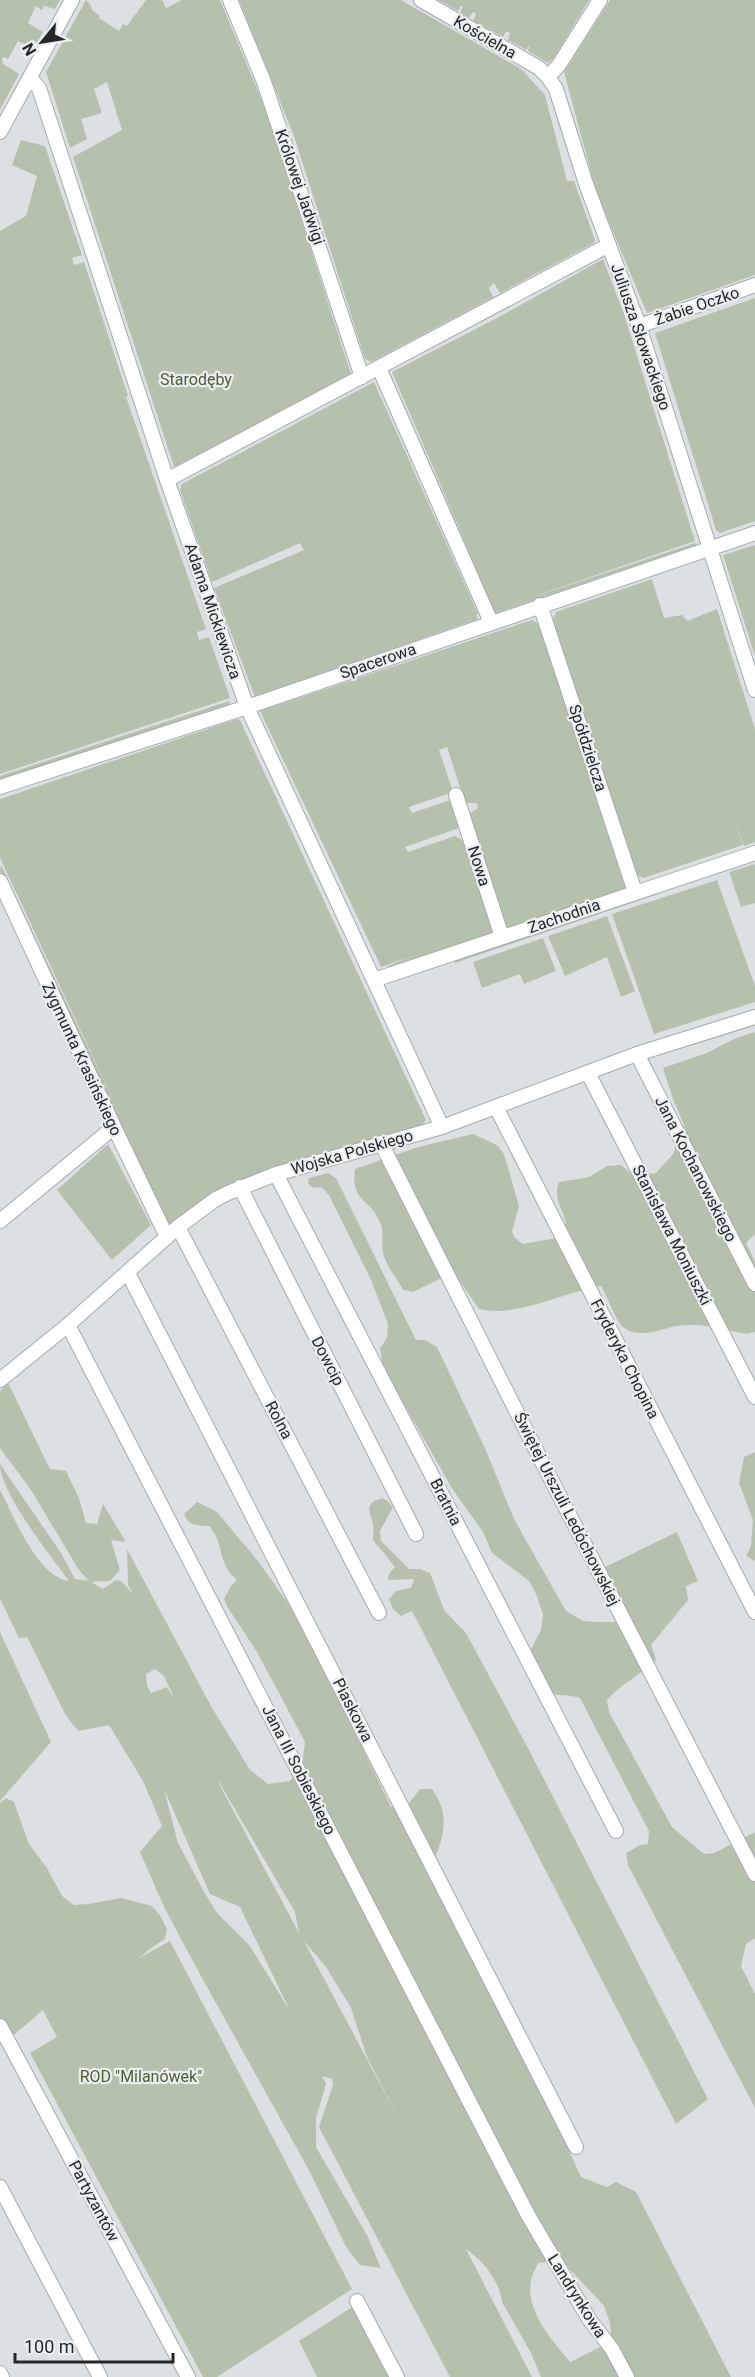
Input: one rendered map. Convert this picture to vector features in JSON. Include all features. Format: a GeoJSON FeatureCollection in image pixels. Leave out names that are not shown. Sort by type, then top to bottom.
{"type":"FeatureCollection","features":[{"type":"Feature","properties":{"kind":"street"},"geometry":{"type":"LineString","coordinates":[[0,132],[72,0]]}},
{"type":"Feature","properties":{"kind":"street","name":"Królowej Jadwigi"},"geometry":{"type":"LineString","coordinates":[[230,0],[264,82],[362,377]]}},
{"type":"Feature","properties":{"kind":"street","name":"Kościelna"},"geometry":{"type":"LineString","coordinates":[[421,0],[527,61],[548,76]]}},
{"type":"Feature","properties":{"kind":"street"},"geometry":{"type":"LineString","coordinates":[[548,76],[559,64],[600,0]]}},
{"type":"Feature","properties":{"kind":"street","name":"Juliusza Słowackiego"},"geometry":{"type":"LineString","coordinates":[[548,76],[561,101],[585,184],[639,326],[755,690]]}},
{"type":"Feature","properties":{"kind":"street","name":"Adama Mickiewicza"},"geometry":{"type":"LineString","coordinates":[[30,78],[39,88],[167,480],[247,707],[442,1127]]}},
{"type":"Feature","properties":{"kind":"street"},"geometry":{"type":"LineString","coordinates":[[167,480],[609,245]]}},
{"type":"Feature","properties":{"kind":"street","name":"Żabie Oczko"},"geometry":{"type":"LineString","coordinates":[[639,326],[755,285]]}},
{"type":"Feature","properties":{"kind":"street"},"geometry":{"type":"LineString","coordinates":[[379,369],[491,622]]}},
{"type":"Feature","properties":{"kind":"street","name":"Spacerowa"},"geometry":{"type":"LineString","coordinates":[[0,787],[247,707],[755,533]]}},
{"type":"Feature","properties":{"kind":"street","name":"Spółdzielcza"},"geometry":{"type":"LineString","coordinates":[[540,605],[635,892]]}},
{"type":"Feature","properties":{"kind":"street","name":"Nowa"},"geometry":{"type":"LineString","coordinates":[[456,795],[502,937]]}},
{"type":"Feature","properties":{"kind":"street","name":"Zachodnia"},"geometry":{"type":"LineString","coordinates":[[374,980],[755,853]]}},
{"type":"Feature","properties":{"kind":"street","name":"Zygmunta Krasińskiego"},"geometry":{"type":"LineString","coordinates":[[0,880],[167,1237]]}},
{"type":"Feature","properties":{"kind":"street","name":"Wojska Polskiego"},"geometry":{"type":"LineString","coordinates":[[0,1380],[68,1325],[178,1227],[216,1199],[240,1187],[276,1174],[442,1127],[637,1054],[755,1017]]}},
{"type":"Feature","properties":{"kind":"street","name":"Jana Kochanowskiego"},"geometry":{"type":"LineString","coordinates":[[637,1054],[755,1284]]}},
{"type":"Feature","properties":{"kind":"street","name":"Stanisława Moniuszki"},"geometry":{"type":"LineString","coordinates":[[588,1073],[755,1397]]}},
{"type":"Feature","properties":{"kind":"street","name":"Fryderyka Chopina"},"geometry":{"type":"LineString","coordinates":[[496,1107],[755,1612]]}},
{"type":"Feature","properties":{"kind":"street"},"geometry":{"type":"LineString","coordinates":[[0,1221],[114,1127]]}},
{"type":"Feature","properties":{"kind":"street","name":"Świętej Urszuli Ledóchowskiej"},"geometry":{"type":"LineString","coordinates":[[381,1143],[755,1874]]}},
{"type":"Feature","properties":{"kind":"street","name":"Bratnia"},"geometry":{"type":"LineString","coordinates":[[276,1174],[616,1831]]}},
{"type":"Feature","properties":{"kind":"street","name":"Dowcip"},"geometry":{"type":"LineString","coordinates":[[240,1187],[416,1533]]}},
{"type":"Feature","properties":{"kind":"street","name":"Rolna"},"geometry":{"type":"LineString","coordinates":[[178,1227],[380,1612]]}},
{"type":"Feature","properties":{"kind":"street","name":"Piaskowa"},"geometry":{"type":"LineString","coordinates":[[128,1273],[576,2146]]}},
{"type":"Feature","properties":{"kind":"street","name":"Jana III Sobieskiego"},"geometry":{"type":"LineString","coordinates":[[68,1325],[528,2215]]}},
{"type":"Feature","properties":{"kind":"street","name":"Partyzantów"},"geometry":{"type":"LineString","coordinates":[[0,2026],[188,2377]]}},
{"type":"Feature","properties":{"kind":"street"},"geometry":{"type":"LineString","coordinates":[[0,2187],[100,2377]]}},
{"type":"Feature","properties":{"kind":"street","name":"Landrynkowa"},"geometry":{"type":"LineString","coordinates":[[528,2215],[589,2319],[612,2349],[627,2377]]}},
{"type":"Feature","properties":{"kind":"street"},"geometry":{"type":"LineString","coordinates":[[357,2301],[397,2377]]}},
{"type":"Feature","properties":{"kind":"street"},"geometry":{"type":"LineString","coordinates":[[0,2373],[2,2377]]}},
{"type":"Feature","properties":{"kind":"green space"},"geometry":{"type":"Polygon","coordinates":[[[0,0],[60,0],[55,9],[44,6],[42,10],[36,6],[28,23],[43,32],[37,43],[34,41],[31,47],[18,41],[8,59],[4,57],[2,59],[3,64],[19,74],[0,110],[0,0]]]}},
{"type":"Feature","properties":{"kind":"green space","name":"Starodęby"},"geometry":{"type":"Polygon","coordinates":[[[86,0],[92,10],[100,16],[99,18],[119,31],[123,24],[127,26],[146,0],[162,0],[166,8],[182,0],[220,0],[265,108],[351,374],[174,467],[73,157],[122,130],[107,82],[94,89],[102,113],[81,119],[87,139],[70,148],[46,72],[86,0]]]}},
{"type":"Feature","properties":{"kind":"green space"},"geometry":{"type":"Polygon","coordinates":[[[239,0],[401,0],[521,69],[545,95],[567,181],[574,181],[595,240],[594,243],[500,293],[494,283],[489,288],[493,297],[371,362],[365,359],[294,136],[239,0]]]}},
{"type":"Feature","properties":{"kind":"green space"},"geometry":{"type":"Polygon","coordinates":[[[438,0],[589,0],[554,58],[548,63],[528,51],[530,45],[526,50],[508,40],[510,33],[506,31],[503,37],[473,21],[476,14],[473,12],[469,18],[460,13],[463,6],[458,11],[438,0]]]}},
{"type":"Feature","properties":{"kind":"green space"},"geometry":{"type":"Polygon","coordinates":[[[610,0],[755,0],[755,275],[647,313],[596,191],[564,72],[610,0]]]}},
{"type":"Feature","properties":{"kind":"green space"},"geometry":{"type":"Polygon","coordinates":[[[21,140],[45,146],[82,255],[72,258],[74,265],[84,262],[128,396],[126,397],[206,629],[197,632],[199,640],[209,637],[230,698],[0,774],[0,231],[26,216],[37,176],[12,165],[21,140]]]}},
{"type":"Feature","properties":{"kind":"green space"},"geometry":{"type":"Polygon","coordinates":[[[603,259],[624,314],[695,541],[512,604],[695,543],[696,545],[493,614],[389,379],[392,378],[476,567],[392,372],[499,317],[603,259]]]}},
{"type":"Feature","properties":{"kind":"green space"},"geometry":{"type":"Polygon","coordinates":[[[755,298],[755,521],[720,533],[716,530],[655,333],[755,298]]]}},
{"type":"Feature","properties":{"kind":"green space"},"geometry":{"type":"Polygon","coordinates":[[[374,382],[478,614],[476,615],[478,619],[255,697],[214,588],[304,550],[300,543],[212,582],[180,490],[182,484],[374,382]]]}},
{"type":"Feature","properties":{"kind":"green space"},"geometry":{"type":"Polygon","coordinates":[[[755,545],[755,656],[723,555],[755,545]]]}},
{"type":"Feature","properties":{"kind":"green space"},"geometry":{"type":"Polygon","coordinates":[[[652,579],[664,618],[682,615],[687,621],[717,609],[755,729],[755,842],[744,846],[735,819],[743,845],[643,878],[635,874],[553,619],[556,612],[652,579]]]}},
{"type":"Feature","properties":{"kind":"green space"},"geometry":{"type":"Polygon","coordinates":[[[532,620],[539,624],[625,888],[621,892],[506,929],[469,814],[478,808],[477,803],[465,803],[447,747],[439,750],[453,792],[409,807],[412,813],[451,800],[459,828],[405,847],[408,852],[455,836],[462,840],[494,931],[390,972],[388,966],[413,956],[381,967],[260,711],[532,620]]]}},
{"type":"Feature","properties":{"kind":"green space"},"geometry":{"type":"Polygon","coordinates":[[[229,701],[231,707],[0,780],[0,776],[229,701]]]}},
{"type":"Feature","properties":{"kind":"green space"},"geometry":{"type":"Polygon","coordinates":[[[237,719],[240,720],[426,1120],[420,1127],[265,1170],[208,1195],[170,1226],[166,1223],[0,871],[1,865],[123,1121],[0,858],[0,799],[237,719]]]}},
{"type":"Feature","properties":{"kind":"green space"},"geometry":{"type":"Polygon","coordinates":[[[755,864],[755,903],[741,907],[729,872],[755,864]]]}},
{"type":"Feature","properties":{"kind":"green space"},"geometry":{"type":"Polygon","coordinates":[[[717,880],[755,986],[755,1002],[654,1034],[612,914],[717,880]]]}},
{"type":"Feature","properties":{"kind":"green space"},"geometry":{"type":"Polygon","coordinates":[[[655,891],[658,894],[455,963],[454,959],[655,891]]]}},
{"type":"Feature","properties":{"kind":"green space"},"geometry":{"type":"Polygon","coordinates":[[[607,916],[635,991],[621,997],[607,957],[565,976],[548,936],[607,916]]]}},
{"type":"Feature","properties":{"kind":"green space"},"geometry":{"type":"Polygon","coordinates":[[[543,938],[556,971],[524,984],[520,974],[482,988],[473,962],[543,938]]]}},
{"type":"Feature","properties":{"kind":"green space"},"geometry":{"type":"Polygon","coordinates":[[[755,1032],[755,1234],[746,1243],[755,1262],[755,1332],[747,1334],[695,1325],[643,1333],[629,1331],[617,1320],[601,1286],[525,1307],[494,1311],[479,1309],[459,1280],[450,1274],[413,1292],[403,1290],[384,1258],[382,1228],[377,1216],[356,1189],[355,1169],[418,1147],[473,1134],[497,1145],[504,1154],[519,1206],[512,1232],[515,1238],[523,1244],[557,1238],[566,1223],[557,1193],[559,1182],[589,1177],[607,1166],[621,1165],[634,1176],[656,1173],[673,1154],[684,1125],[663,1068],[707,1053],[734,1039],[755,1032]]]}},
{"type":"Feature","properties":{"kind":"green space"},"geometry":{"type":"Polygon","coordinates":[[[108,1144],[151,1225],[112,1260],[57,1190],[108,1144]]]}},
{"type":"Feature","properties":{"kind":"green space"},"geometry":{"type":"Polygon","coordinates":[[[328,1173],[336,1178],[416,1340],[425,1340],[437,1347],[484,1446],[515,1521],[566,1611],[583,1621],[614,1622],[627,1618],[601,1569],[677,1532],[698,1581],[686,1586],[688,1600],[651,1645],[656,1660],[607,1700],[609,1712],[672,1827],[704,1854],[714,1853],[755,1832],[755,1938],[746,1944],[741,1966],[755,1994],[755,2108],[628,1865],[626,1853],[640,1845],[648,1844],[649,1831],[580,1698],[545,1693],[529,1653],[541,1630],[543,1614],[536,1594],[529,1581],[492,1553],[483,1532],[453,1490],[383,1367],[380,1348],[387,1338],[388,1324],[371,1280],[329,1195],[321,1187],[313,1188],[308,1183],[309,1178],[328,1173]]]}},
{"type":"Feature","properties":{"kind":"green space"},"geometry":{"type":"Polygon","coordinates":[[[8,1383],[50,1469],[66,1471],[79,1498],[86,1523],[97,1524],[103,1504],[126,1542],[111,1540],[120,1570],[110,1581],[91,1582],[103,1589],[116,1580],[121,1581],[133,1594],[128,1585],[127,1549],[211,1706],[250,1770],[268,1784],[290,1781],[302,1766],[305,1742],[257,1652],[224,1599],[237,1580],[226,1566],[214,1532],[209,1526],[191,1523],[184,1514],[197,1502],[217,1512],[258,1561],[302,1623],[391,1807],[409,1803],[420,1789],[432,1789],[439,1800],[444,1822],[441,1842],[427,1875],[440,1890],[530,2064],[581,2177],[607,2187],[616,2182],[636,2192],[731,2377],[632,2377],[612,2344],[610,2323],[604,2306],[561,2260],[538,2263],[530,2292],[536,2314],[548,2335],[570,2362],[604,2345],[621,2377],[541,2377],[531,2353],[502,2302],[494,2279],[484,2265],[466,2249],[532,2377],[450,2377],[319,2127],[333,2085],[332,2079],[322,2076],[326,2084],[316,2118],[316,2147],[368,2237],[381,2268],[360,2265],[346,2247],[310,2172],[165,1909],[140,1852],[162,1826],[144,1783],[109,1725],[78,1731],[65,1714],[27,1637],[19,1638],[0,1599],[0,1490],[37,1557],[57,1577],[69,1581],[17,1507],[2,1476],[0,1464],[61,1553],[75,1579],[89,1581],[79,1570],[31,1490],[0,1448],[0,1391],[8,1383]],[[155,1669],[146,1674],[147,1686],[151,1693],[167,1687],[175,1700],[164,1676],[155,1669]],[[218,1782],[299,1933],[295,1912],[218,1782]],[[164,1789],[178,1843],[217,1913],[250,1946],[290,2011],[240,1907],[210,1894],[164,1789]],[[304,1941],[402,2125],[367,2057],[351,2008],[326,1967],[304,1941]]]}},
{"type":"Feature","properties":{"kind":"green space"},"geometry":{"type":"Polygon","coordinates":[[[755,1452],[755,1561],[746,1556],[751,1546],[753,1520],[739,1483],[744,1457],[755,1452]]]}},
{"type":"Feature","properties":{"kind":"green space"},"geometry":{"type":"Polygon","coordinates":[[[382,1498],[393,1507],[380,1531],[381,1541],[409,1569],[420,1569],[430,1573],[444,1610],[466,1633],[529,1750],[708,2099],[676,2124],[412,1611],[401,1616],[393,1609],[389,1599],[396,1591],[411,1588],[414,1579],[388,1580],[389,1574],[395,1567],[373,1540],[369,1509],[372,1503],[382,1498]]]}},
{"type":"Feature","properties":{"kind":"green space"},"geometry":{"type":"Polygon","coordinates":[[[0,1632],[51,1742],[0,1801],[0,1632]]]}},
{"type":"Feature","properties":{"kind":"green space","name":"ROD \"Milanówek\""},"geometry":{"type":"Polygon","coordinates":[[[6,1798],[14,1802],[29,1844],[47,1868],[62,1896],[74,1905],[121,1898],[152,1906],[160,1915],[167,1929],[165,1939],[139,1958],[170,1941],[352,2289],[217,2377],[203,2377],[30,2053],[57,2037],[43,2010],[8,2040],[0,2026],[0,1803],[6,1798]]]}},
{"type":"Feature","properties":{"kind":"green space"},"geometry":{"type":"Polygon","coordinates":[[[354,2306],[389,2377],[317,2377],[299,2341],[354,2306]]]}}]}
